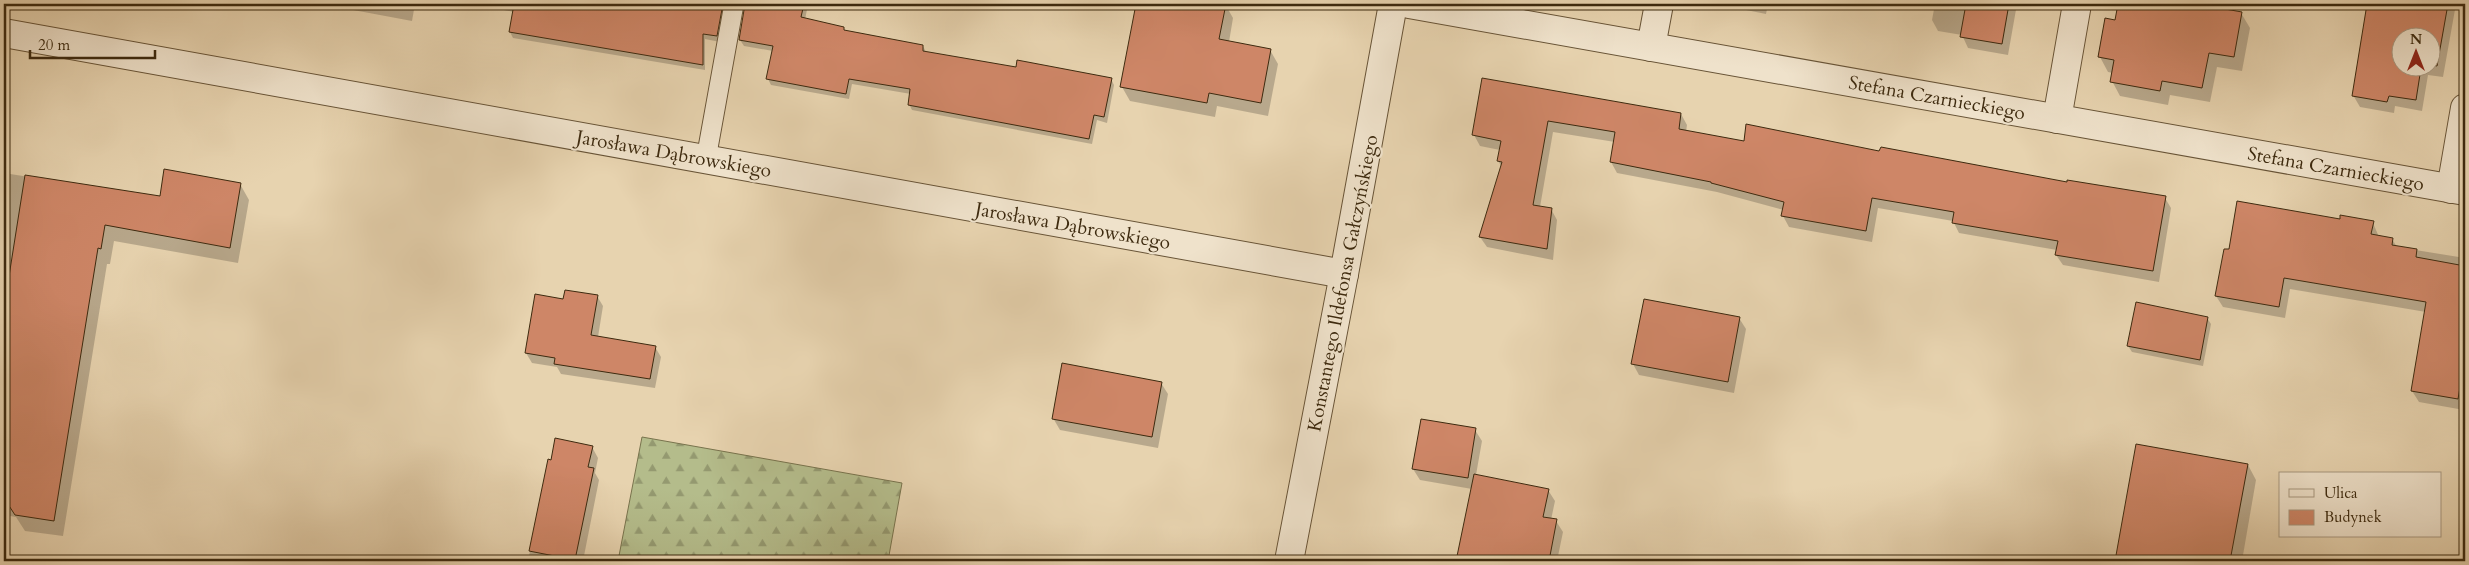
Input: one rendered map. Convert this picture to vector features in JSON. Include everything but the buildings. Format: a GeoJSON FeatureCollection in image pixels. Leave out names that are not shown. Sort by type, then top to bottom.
{"type":"FeatureCollection","features":[{"type":"Feature","properties":{"kind":"street","name":"Konstantego Ildefonsa Gałczyńskiego"},"geometry":{"type":"LineString","coordinates":[[1289,561],[1393,4]]}},
{"type":"Feature","properties":{"kind":"street","name":"Stefana Czarnieckiego"},"geometry":{"type":"LineString","coordinates":[[1408,4],[2458,190]]}},
{"type":"Feature","properties":{"kind":"street"},"geometry":{"type":"LineString","coordinates":[[1651,47],[1659,4]]}},
{"type":"Feature","properties":{"kind":"street"},"geometry":{"type":"LineString","coordinates":[[2057,119],[2077,4]]}},
{"type":"Feature","properties":{"kind":"street","name":"Jarosława Dąbrowskiego"},"geometry":{"type":"LineString","coordinates":[[4,33],[1344,274]]}},
{"type":"Feature","properties":{"kind":"street"},"geometry":{"type":"LineString","coordinates":[[2458,190],[2465,108]]}},
{"type":"Feature","properties":{"kind":"lane"},"geometry":{"type":"LineString","coordinates":[[706,159],[734,4]]}},
{"type":"Feature","properties":{"kind":"green space"},"geometry":{"type":"Polygon","coordinates":[[[642,437],[902,483],[888,561],[618,561],[642,437]]]}}]}
